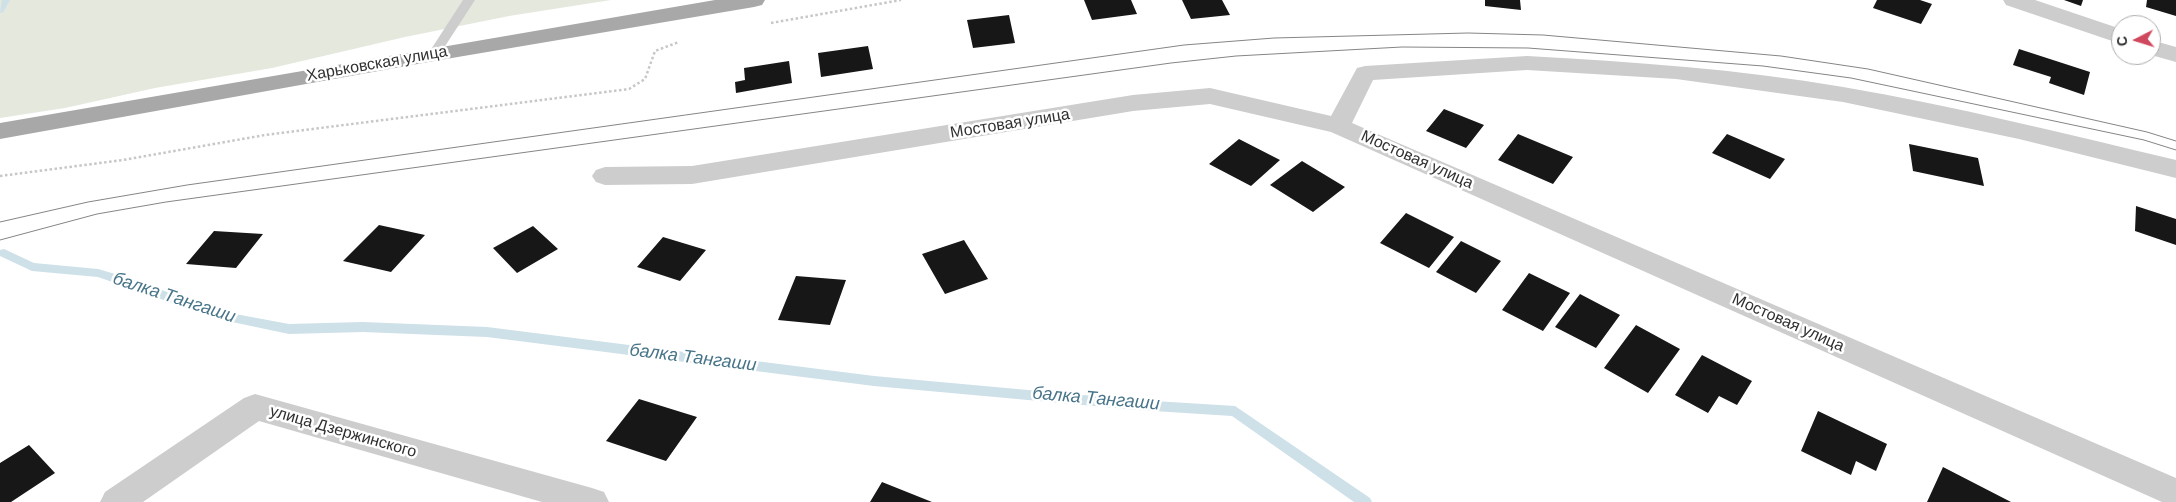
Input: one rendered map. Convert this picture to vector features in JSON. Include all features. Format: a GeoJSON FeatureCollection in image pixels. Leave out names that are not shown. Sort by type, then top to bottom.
{"type":"FeatureCollection","features":[{"type":"Feature","properties":{"kind":"main road","name":"Харьковская улица"},"geometry":{"type":"LineString","coordinates":[[0,131],[434,54],[754,0]]}},
{"type":"Feature","properties":{"kind":"street"},"geometry":{"type":"LineString","coordinates":[[2014,0],[2111,33]]}},
{"type":"Feature","properties":{"kind":"street"},"geometry":{"type":"LineString","coordinates":[[2161,50],[2176,55]]}},
{"type":"Feature","properties":{"kind":"street"},"geometry":{"type":"LineString","coordinates":[[1338,126],[1365,73],[1526,63],[1676,72],[1843,94],[2019,131],[2176,169]]}},
{"type":"Feature","properties":{"kind":"street","name":"Мостовая улица"},"geometry":{"type":"LineString","coordinates":[[605,176],[692,174],[1133,104],[1210,96],[1338,126],[2176,493]]}},
{"type":"Feature","properties":{"kind":"street","name":"улица Дзержинского"},"geometry":{"type":"LineString","coordinates":[[117,502],[255,407],[592,502]]}},
{"type":"Feature","properties":{"kind":"lane"},"geometry":{"type":"LineString","coordinates":[[434,54],[469,0]]}},
{"type":"Feature","properties":{"kind":"path"},"geometry":{"type":"LineString","coordinates":[[770,23],[901,0]]}},
{"type":"Feature","properties":{"kind":"path"},"geometry":{"type":"LineString","coordinates":[[0,176],[123,160],[265,135],[629,89],[645,78],[655,51],[686,39]]}},
{"type":"Feature","properties":{"kind":"shaded area"},"geometry":{"type":"Polygon","coordinates":[[[0,0],[611,0],[509,16],[405,37],[272,68],[155,88],[65,108],[0,118],[0,0]]]}},
{"type":"Feature","properties":{"kind":"building"},"geometry":{"type":"Polygon","coordinates":[[[1084,0],[1131,0],[1137,14],[1092,20],[1084,0]]]}},
{"type":"Feature","properties":{"kind":"building"},"geometry":{"type":"Polygon","coordinates":[[[1182,0],[1222,0],[1230,15],[1191,19],[1182,0]]]}},
{"type":"Feature","properties":{"kind":"building"},"geometry":{"type":"Polygon","coordinates":[[[1485,0],[1520,0],[1521,10],[1485,6],[1485,0]]]}},
{"type":"Feature","properties":{"kind":"building"},"geometry":{"type":"Polygon","coordinates":[[[1877,0],[1920,0],[1932,4],[1921,24],[1873,8],[1877,0]]]}},
{"type":"Feature","properties":{"kind":"building"},"geometry":{"type":"Polygon","coordinates":[[[2064,0],[2083,0],[2081,6],[2064,0]]]}},
{"type":"Feature","properties":{"kind":"building"},"geometry":{"type":"Polygon","coordinates":[[[2147,0],[2176,0],[2176,16],[2146,7],[2147,0]]]}},
{"type":"Feature","properties":{"kind":"building"},"geometry":{"type":"Polygon","coordinates":[[[1009,15],[1015,43],[973,48],[967,20],[1009,15]]]}},
{"type":"Feature","properties":{"kind":"building"},"geometry":{"type":"Polygon","coordinates":[[[868,46],[873,69],[821,77],[818,53],[868,46]]]}},
{"type":"Feature","properties":{"kind":"building"},"geometry":{"type":"Polygon","coordinates":[[[2019,49],[2090,72],[2084,95],[2049,83],[2051,77],[2013,65],[2019,49]]]}},
{"type":"Feature","properties":{"kind":"building"},"geometry":{"type":"Polygon","coordinates":[[[789,61],[792,83],[736,93],[735,82],[745,80],[744,68],[789,61]]]}},
{"type":"Feature","properties":{"kind":"building"},"geometry":{"type":"Polygon","coordinates":[[[1444,109],[1484,125],[1466,148],[1426,131],[1444,109]]]}},
{"type":"Feature","properties":{"kind":"building"},"geometry":{"type":"Polygon","coordinates":[[[1518,134],[1573,157],[1553,184],[1498,160],[1518,134]]]}},
{"type":"Feature","properties":{"kind":"building"},"geometry":{"type":"Polygon","coordinates":[[[1727,134],[1785,159],[1770,179],[1712,153],[1727,134]]]}},
{"type":"Feature","properties":{"kind":"building"},"geometry":{"type":"Polygon","coordinates":[[[1239,139],[1280,160],[1251,186],[1209,164],[1239,139]]]}},
{"type":"Feature","properties":{"kind":"building"},"geometry":{"type":"Polygon","coordinates":[[[1909,144],[1978,158],[1984,186],[1913,171],[1909,144]]]}},
{"type":"Feature","properties":{"kind":"building"},"geometry":{"type":"Polygon","coordinates":[[[1302,161],[1345,187],[1313,212],[1270,185],[1302,161]]]}},
{"type":"Feature","properties":{"kind":"building"},"geometry":{"type":"Polygon","coordinates":[[[2136,206],[2176,219],[2176,245],[2135,231],[2136,206]]]}},
{"type":"Feature","properties":{"kind":"building"},"geometry":{"type":"Polygon","coordinates":[[[1406,213],[1454,237],[1429,268],[1380,243],[1406,213]]]}},
{"type":"Feature","properties":{"kind":"building"},"geometry":{"type":"Polygon","coordinates":[[[379,225],[425,235],[391,272],[343,261],[379,225]]]}},
{"type":"Feature","properties":{"kind":"building"},"geometry":{"type":"Polygon","coordinates":[[[533,226],[558,249],[517,273],[493,248],[533,226]]]}},
{"type":"Feature","properties":{"kind":"building"},"geometry":{"type":"Polygon","coordinates":[[[214,231],[263,234],[236,268],[186,264],[214,231]]]}},
{"type":"Feature","properties":{"kind":"building"},"geometry":{"type":"Polygon","coordinates":[[[663,237],[706,250],[680,281],[637,267],[663,237]]]}},
{"type":"Feature","properties":{"kind":"building"},"geometry":{"type":"Polygon","coordinates":[[[964,240],[988,279],[945,294],[922,254],[964,240]]]}},
{"type":"Feature","properties":{"kind":"building"},"geometry":{"type":"Polygon","coordinates":[[[1461,241],[1501,261],[1476,293],[1436,272],[1461,241]]]}},
{"type":"Feature","properties":{"kind":"building"},"geometry":{"type":"Polygon","coordinates":[[[1529,273],[1570,293],[1543,331],[1502,310],[1529,273]]]}},
{"type":"Feature","properties":{"kind":"building"},"geometry":{"type":"Polygon","coordinates":[[[796,276],[846,280],[830,325],[778,320],[796,276]]]}},
{"type":"Feature","properties":{"kind":"building"},"geometry":{"type":"Polygon","coordinates":[[[1580,294],[1620,315],[1596,348],[1555,327],[1580,294]]]}},
{"type":"Feature","properties":{"kind":"building"},"geometry":{"type":"Polygon","coordinates":[[[1636,325],[1680,349],[1648,393],[1604,368],[1636,325]]]}},
{"type":"Feature","properties":{"kind":"building"},"geometry":{"type":"Polygon","coordinates":[[[1702,355],[1752,381],[1737,405],[1719,396],[1708,413],[1675,395],[1702,355]]]}},
{"type":"Feature","properties":{"kind":"building"},"geometry":{"type":"Polygon","coordinates":[[[639,399],[697,417],[666,461],[606,441],[639,399]]]}},
{"type":"Feature","properties":{"kind":"building"},"geometry":{"type":"Polygon","coordinates":[[[1818,411],[1887,444],[1876,471],[1856,461],[1851,475],[1801,451],[1818,411]]]}},
{"type":"Feature","properties":{"kind":"building"},"geometry":{"type":"Polygon","coordinates":[[[29,445],[55,473],[11,502],[0,502],[0,463],[29,445]]]}},
{"type":"Feature","properties":{"kind":"building"},"geometry":{"type":"Polygon","coordinates":[[[1943,467],[2011,502],[1927,502],[1943,467]]]}},
{"type":"Feature","properties":{"kind":"building"},"geometry":{"type":"Polygon","coordinates":[[[882,482],[932,502],[870,502],[882,482]]]}},
{"type":"Feature","properties":{"kind":"waterway"},"geometry":{"type":"LineString","coordinates":[[0,10],[6,0]]}},
{"type":"Feature","properties":{"kind":"waterway","name":"балка Тангаши"},"geometry":{"type":"LineString","coordinates":[[4,253],[32,267],[98,273],[218,315],[289,329],[363,327],[487,332],[874,381],[1138,405],[1235,411],[1365,502]]}},
{"type":"Feature","properties":{"kind":"tram line"},"geometry":{"type":"LineString","coordinates":[[0,222],[88,202],[187,185],[1184,45],[1274,38],[1468,33],[1543,35],[1781,56],[1868,69],[2147,132],[2176,141]]}},
{"type":"Feature","properties":{"kind":"tram line"},"geometry":{"type":"LineString","coordinates":[[0,240],[97,214],[166,202],[1171,63],[1236,56],[1402,47],[1528,48],[1763,66],[1851,78],[2144,140],[2176,150]]}}]}
